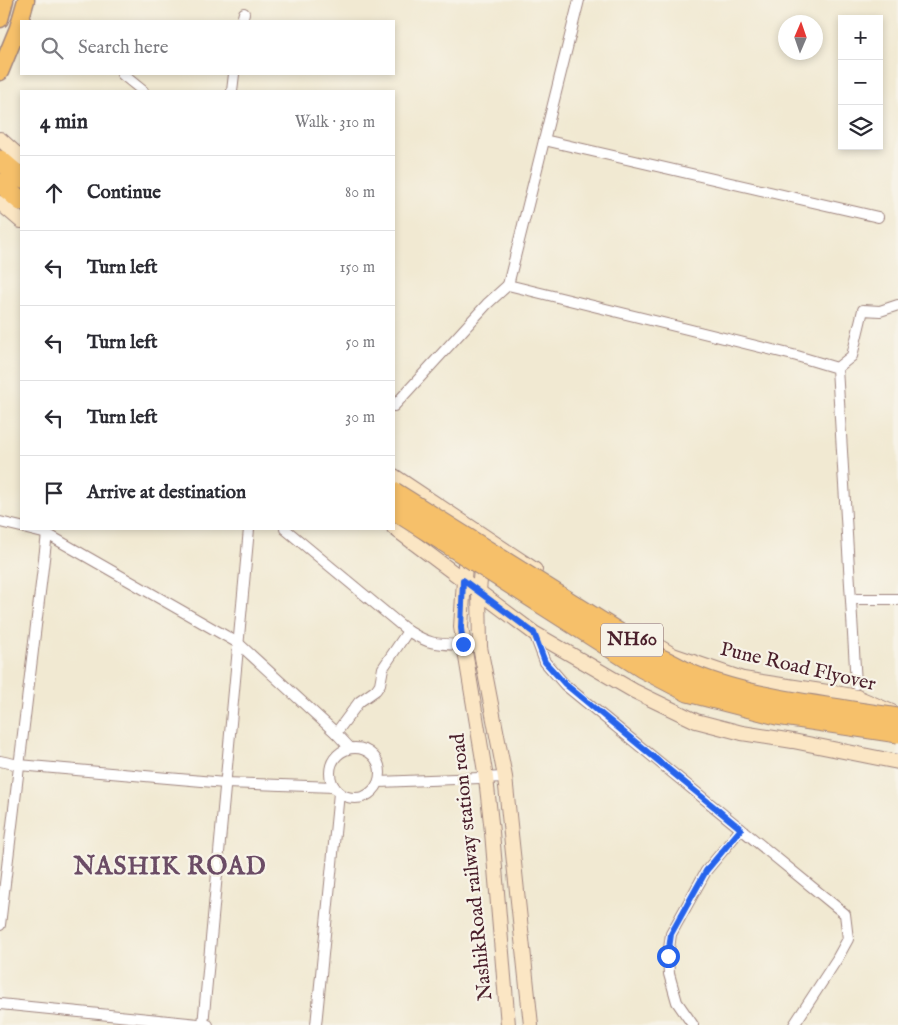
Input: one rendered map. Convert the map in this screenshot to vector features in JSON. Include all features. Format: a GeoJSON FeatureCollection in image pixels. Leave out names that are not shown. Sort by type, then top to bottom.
{"type":"FeatureCollection","features":[{"type":"Feature","properties":{"kind":"highway"},"geometry":{"type":"LineString","coordinates":[[0,160],[20,177]]}},
{"type":"Feature","properties":{"kind":"highway"},"geometry":{"type":"LineString","coordinates":[[0,183],[20,200]]}},
{"type":"Feature","properties":{"kind":"highway","name":"NH60"},"geometry":{"type":"LineString","coordinates":[[395,493],[659,658],[694,675],[734,688],[770,696],[898,716]]}},
{"type":"Feature","properties":{"kind":"highway","name":"NH60"},"geometry":{"type":"LineString","coordinates":[[395,511],[642,668],[688,692],[777,714],[898,733]]}},
{"type":"Feature","properties":{"kind":"main road"},"geometry":{"type":"LineString","coordinates":[[0,20],[5,0]]}},
{"type":"Feature","properties":{"kind":"main road"},"geometry":{"type":"LineString","coordinates":[[21,20],[26,0]]}},
{"type":"Feature","properties":{"kind":"main road"},"geometry":{"type":"LineString","coordinates":[[0,72],[17,33]]}},
{"type":"Feature","properties":{"kind":"main road"},"geometry":{"type":"LineString","coordinates":[[0,139],[20,157]]}},
{"type":"Feature","properties":{"kind":"main road"},"geometry":{"type":"LineString","coordinates":[[0,203],[20,220]]}},
{"type":"Feature","properties":{"kind":"main road","name":"Pune Road Flyover"},"geometry":{"type":"LineString","coordinates":[[395,477],[565,590],[673,655],[743,679],[804,687],[857,691],[898,716]]}},
{"type":"Feature","properties":{"kind":"main road","name":"NashikRoad railway station road"},"geometry":{"type":"LineString","coordinates":[[468,527],[461,628],[486,778],[498,894],[508,1025]]}},
{"type":"Feature","properties":{"kind":"main road"},"geometry":{"type":"LineString","coordinates":[[395,529],[534,633],[634,691],[696,721],[742,733],[898,762]]}},
{"type":"Feature","properties":{"kind":"main road"},"geometry":{"type":"LineString","coordinates":[[484,535],[479,591],[480,647],[505,777],[531,1025]]}},
{"type":"Feature","properties":{"kind":"street"},"geometry":{"type":"LineString","coordinates":[[395,405],[487,304],[508,285],[579,0]]}},
{"type":"Feature","properties":{"kind":"street"},"geometry":{"type":"LineString","coordinates":[[0,20],[17,33]]}},
{"type":"Feature","properties":{"kind":"street"},"geometry":{"type":"LineString","coordinates":[[123,75],[142,90]]}},
{"type":"Feature","properties":{"kind":"street"},"geometry":{"type":"LineString","coordinates":[[232,90],[234,75]]}},
{"type":"Feature","properties":{"kind":"street"},"geometry":{"type":"LineString","coordinates":[[544,140],[878,217]]}},
{"type":"Feature","properties":{"kind":"street"},"geometry":{"type":"LineString","coordinates":[[508,285],[797,356],[837,368]]}},
{"type":"Feature","properties":{"kind":"street"},"geometry":{"type":"LineString","coordinates":[[837,368],[852,356],[863,310],[880,311],[898,305]]}},
{"type":"Feature","properties":{"kind":"street"},"geometry":{"type":"LineString","coordinates":[[837,368],[857,691]]}},
{"type":"Feature","properties":{"kind":"street"},"geometry":{"type":"LineString","coordinates":[[0,522],[20,527]]}},
{"type":"Feature","properties":{"kind":"street"},"geometry":{"type":"LineString","coordinates":[[0,1004],[205,1025],[249,530]]}},
{"type":"Feature","properties":{"kind":"street"},"geometry":{"type":"LineString","coordinates":[[286,530],[408,631],[424,641],[434,644],[463,644]]}},
{"type":"Feature","properties":{"kind":"street"},"geometry":{"type":"LineString","coordinates":[[0,925],[47,531],[238,642],[350,748]]}},
{"type":"Feature","properties":{"kind":"street"},"geometry":{"type":"LineString","coordinates":[[851,599],[898,599]]}},
{"type":"Feature","properties":{"kind":"street"},"geometry":{"type":"LineString","coordinates":[[336,733],[359,702],[376,690],[380,684],[383,668],[408,631]]}},
{"type":"Feature","properties":{"kind":"street"},"geometry":{"type":"LineString","coordinates":[[534,633],[545,662],[565,684],[845,914],[848,939],[794,1025]]}},
{"type":"Feature","properties":{"kind":"street"},"geometry":{"type":"LineString","coordinates":[[0,761],[19,765],[225,783],[337,790],[354,798],[369,794],[379,782],[380,767],[372,754],[365,750],[350,748],[343,751],[332,763],[330,771],[330,780],[337,790],[316,1025]]}},
{"type":"Feature","properties":{"kind":"street"},"geometry":{"type":"LineString","coordinates":[[379,782],[505,777]]}},
{"type":"Feature","properties":{"kind":"street"},"geometry":{"type":"LineString","coordinates":[[693,1025],[677,1002],[668,974],[671,934],[706,871],[741,829]]}},
{"type":"Feature","properties":{"kind":"district","name":"NASHIK ROAD"},"geometry":{"type":"Point","coordinates":[170,867]}},
{"type":"Feature","properties":{"kind":"route"},"geometry":{"type":"LineString","coordinates":[[463,644],[461,628],[463,580],[534,633],[545,662],[565,684],[741,829],[706,871],[691,896],[671,934],[668,956]]}}]}
